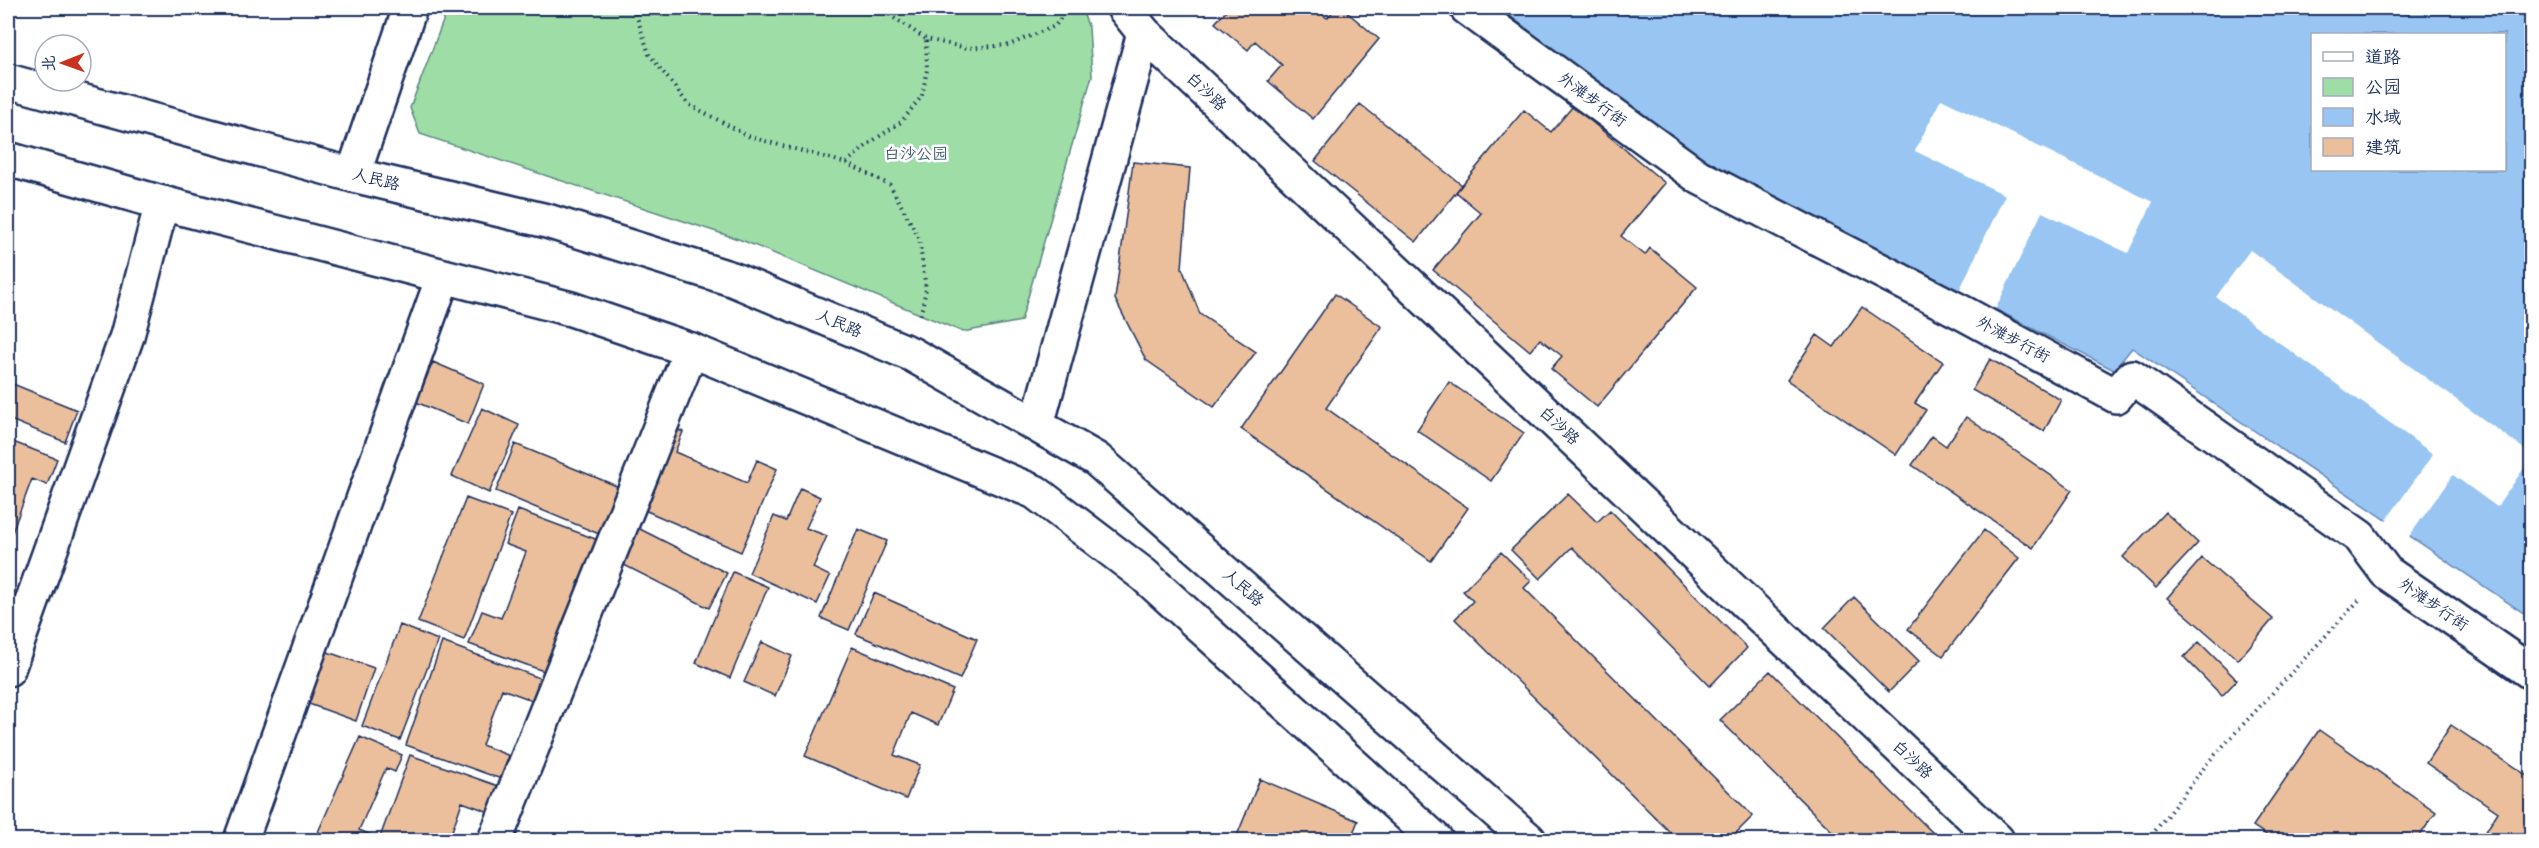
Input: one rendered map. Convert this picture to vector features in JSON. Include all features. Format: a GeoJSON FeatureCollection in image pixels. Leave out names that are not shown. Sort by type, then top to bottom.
{"type":"FeatureCollection","features":[{"type":"Feature","properties":{"kind":"street"},"geometry":{"type":"LineString","coordinates":[[352,175],[410,8]]}},
{"type":"Feature","properties":{"kind":"street","name":"白沙路"},"geometry":{"type":"LineString","coordinates":[[1124,8],[1144,33],[1997,840]]}},
{"type":"Feature","properties":{"kind":"street","name":"外滩步行街"},"geometry":{"type":"LineString","coordinates":[[1467,8],[1700,177],[1965,314],[2116,396],[2133,377],[2360,537],[2386,572],[2532,673]]}},
{"type":"Feature","properties":{"kind":"street"},"geometry":{"type":"LineString","coordinates":[[1037,425],[1144,33]]}},
{"type":"Feature","properties":{"kind":"street","name":"人民路"},"geometry":{"type":"LineString","coordinates":[[8,81],[352,175],[548,221],[732,279],[911,354],[1096,459],[1529,840]]}},
{"type":"Feature","properties":{"kind":"street"},"geometry":{"type":"LineString","coordinates":[[8,159],[443,277],[571,309],[691,350],[1035,492],[1144,575],[1436,840]]}},
{"type":"Feature","properties":{"kind":"street"},"geometry":{"type":"LineString","coordinates":[[8,669],[127,336],[162,202]]}},
{"type":"Feature","properties":{"kind":"street"},"geometry":{"type":"LineString","coordinates":[[242,840],[443,277]]}},
{"type":"Feature","properties":{"kind":"street"},"geometry":{"type":"LineString","coordinates":[[495,840],[691,350]]}},
{"type":"Feature","properties":{"kind":"path"},"geometry":{"type":"LineString","coordinates":[[634,8],[649,54],[688,104],[750,137],[846,163],[890,185],[919,238],[926,289],[911,354]]}},
{"type":"Feature","properties":{"kind":"path"},"geometry":{"type":"LineString","coordinates":[[879,8],[926,39],[967,48],[1010,45],[1055,26],[1068,8]]}},
{"type":"Feature","properties":{"kind":"path"},"geometry":{"type":"LineString","coordinates":[[846,163],[871,142],[902,122],[922,96],[927,70],[926,39]]}},
{"type":"Feature","properties":{"kind":"path"},"geometry":{"type":"LineString","coordinates":[[2148,840],[2210,760],[2386,572]]}},
{"type":"Feature","properties":{"kind":"green space","name":"白沙公园"},"geometry":{"type":"Polygon","coordinates":[[[448,8],[1081,8],[1089,28],[1092,76],[1021,321],[963,332],[744,241],[420,134],[410,108],[448,8]]]}},
{"type":"Feature","properties":{"kind":"water"},"geometry":{"type":"Polygon","coordinates":[[[1500,8],[2531,8],[2531,618],[2132,348],[2114,370],[1678,147],[1500,8]]]}},
{"type":"Feature","properties":{"kind":"pier"},"geometry":{"type":"Polygon","coordinates":[[[1941,99],[2153,202],[2128,253],[2042,212],[1994,312],[1958,293],[2005,195],[1915,151],[1941,99]]]}},
{"type":"Feature","properties":{"kind":"pier"},"geometry":{"type":"Polygon","coordinates":[[[2250,250],[2531,454],[2531,458],[2497,507],[2453,475],[2408,538],[2385,522],[2433,454],[2216,297],[2250,250]]]}},
{"type":"Feature","properties":{"kind":"building"},"geometry":{"type":"Polygon","coordinates":[[[1222,8],[1314,8],[1327,18],[1336,8],[1342,8],[1379,39],[1313,119],[1268,81],[1282,65],[1255,41],[1248,50],[1215,23],[1226,11],[1222,8]]]}},
{"type":"Feature","properties":{"kind":"building"},"geometry":{"type":"Polygon","coordinates":[[[1360,104],[1462,185],[1416,242],[1315,161],[1360,104]]]}},
{"type":"Feature","properties":{"kind":"building"},"geometry":{"type":"Polygon","coordinates":[[[1573,106],[1665,183],[1621,236],[1645,255],[1650,248],[1697,287],[1597,407],[1551,369],[1562,356],[1540,339],[1530,351],[1433,270],[1481,213],[1456,192],[1524,110],[1551,132],[1573,106]]]}},
{"type":"Feature","properties":{"kind":"building"},"geometry":{"type":"Polygon","coordinates":[[[1133,162],[1190,168],[1182,268],[1200,314],[1256,352],[1214,407],[1146,360],[1115,299],[1133,162]]]}},
{"type":"Feature","properties":{"kind":"building"},"geometry":{"type":"Polygon","coordinates":[[[1335,294],[1382,327],[1326,408],[1468,508],[1431,561],[1241,429],[1335,294]]]}},
{"type":"Feature","properties":{"kind":"building"},"geometry":{"type":"Polygon","coordinates":[[[1862,307],[1943,362],[1915,403],[1926,410],[1896,455],[1787,380],[1817,335],[1834,347],[1862,307]]]}},
{"type":"Feature","properties":{"kind":"building"},"geometry":{"type":"Polygon","coordinates":[[[1990,359],[2061,400],[2044,431],[1972,390],[1990,359]]]}},
{"type":"Feature","properties":{"kind":"building"},"geometry":{"type":"Polygon","coordinates":[[[433,362],[484,384],[468,424],[416,402],[433,362]]]}},
{"type":"Feature","properties":{"kind":"building"},"geometry":{"type":"Polygon","coordinates":[[[8,382],[77,410],[65,442],[8,419],[8,382]]]}},
{"type":"Feature","properties":{"kind":"building"},"geometry":{"type":"Polygon","coordinates":[[[1449,382],[1524,433],[1491,481],[1417,430],[1449,382]]]}},
{"type":"Feature","properties":{"kind":"building"},"geometry":{"type":"Polygon","coordinates":[[[482,408],[519,425],[489,493],[452,476],[482,408]]]}},
{"type":"Feature","properties":{"kind":"building"},"geometry":{"type":"Polygon","coordinates":[[[1966,417],[2072,490],[2033,548],[1912,465],[1932,436],[1946,446],[1966,417]]]}},
{"type":"Feature","properties":{"kind":"building"},"geometry":{"type":"Polygon","coordinates":[[[668,425],[683,432],[675,452],[747,483],[757,460],[777,469],[741,552],[633,505],[668,425]]]}},
{"type":"Feature","properties":{"kind":"building"},"geometry":{"type":"Polygon","coordinates":[[[8,440],[57,459],[47,485],[32,479],[8,543],[8,440]]]}},
{"type":"Feature","properties":{"kind":"building"},"geometry":{"type":"Polygon","coordinates":[[[515,444],[619,487],[599,534],[496,491],[515,444]]]}},
{"type":"Feature","properties":{"kind":"building"},"geometry":{"type":"Polygon","coordinates":[[[800,488],[820,497],[806,528],[827,536],[813,568],[830,576],[817,604],[749,573],[774,516],[786,521],[800,488]]]}},
{"type":"Feature","properties":{"kind":"building"},"geometry":{"type":"Polygon","coordinates":[[[1568,494],[1597,522],[1610,510],[1747,648],[1710,686],[1572,547],[1540,579],[1511,550],[1568,494]]]}},
{"type":"Feature","properties":{"kind":"building"},"geometry":{"type":"Polygon","coordinates":[[[466,498],[511,515],[464,640],[418,622],[466,498]]]}},
{"type":"Feature","properties":{"kind":"building"},"geometry":{"type":"Polygon","coordinates":[[[518,510],[598,540],[549,673],[469,644],[482,611],[501,618],[526,552],[505,544],[518,510]]]}},
{"type":"Feature","properties":{"kind":"building"},"geometry":{"type":"Polygon","coordinates":[[[2165,512],[2198,543],[2156,588],[2123,557],[2165,512]]]}},
{"type":"Feature","properties":{"kind":"building"},"geometry":{"type":"Polygon","coordinates":[[[632,525],[727,573],[709,608],[614,560],[632,525]]]}},
{"type":"Feature","properties":{"kind":"building"},"geometry":{"type":"Polygon","coordinates":[[[858,529],[887,541],[849,630],[821,618],[858,529]]]}},
{"type":"Feature","properties":{"kind":"building"},"geometry":{"type":"Polygon","coordinates":[[[1984,530],[2019,558],[1943,656],[1908,629],[1984,530]]]}},
{"type":"Feature","properties":{"kind":"building"},"geometry":{"type":"Polygon","coordinates":[[[1501,552],[1531,581],[1524,588],[1753,816],[1729,840],[1678,840],[1455,619],[1473,601],[1463,591],[1501,552]]]}},
{"type":"Feature","properties":{"kind":"building"},"geometry":{"type":"Polygon","coordinates":[[[2202,558],[2273,619],[2238,660],[2167,598],[2202,558]]]}},
{"type":"Feature","properties":{"kind":"building"},"geometry":{"type":"Polygon","coordinates":[[[733,572],[768,587],[730,678],[696,663],[733,572]]]}},
{"type":"Feature","properties":{"kind":"building"},"geometry":{"type":"Polygon","coordinates":[[[874,593],[977,639],[960,679],[856,634],[874,593]]]}},
{"type":"Feature","properties":{"kind":"building"},"geometry":{"type":"Polygon","coordinates":[[[1854,597],[1919,661],[1889,692],[1824,628],[1854,597]]]}},
{"type":"Feature","properties":{"kind":"building"},"geometry":{"type":"Polygon","coordinates":[[[400,625],[438,640],[400,740],[362,726],[400,625]]]}},
{"type":"Feature","properties":{"kind":"building"},"geometry":{"type":"Polygon","coordinates":[[[442,642],[545,680],[537,702],[502,689],[482,745],[515,758],[507,781],[406,745],[442,642]]]}},
{"type":"Feature","properties":{"kind":"building"},"geometry":{"type":"Polygon","coordinates":[[[762,642],[792,656],[775,696],[744,682],[762,642]]]}},
{"type":"Feature","properties":{"kind":"building"},"geometry":{"type":"Polygon","coordinates":[[[2199,642],[2237,680],[2222,696],[2184,657],[2199,642]]]}},
{"type":"Feature","properties":{"kind":"building"},"geometry":{"type":"Polygon","coordinates":[[[852,647],[953,690],[938,725],[911,713],[894,755],[920,765],[906,799],[805,756],[852,647]]]}},
{"type":"Feature","properties":{"kind":"building"},"geometry":{"type":"Polygon","coordinates":[[[316,648],[374,668],[356,721],[298,700],[316,648]]]}},
{"type":"Feature","properties":{"kind":"building"},"geometry":{"type":"Polygon","coordinates":[[[1770,671],[1940,840],[1841,840],[1720,720],[1770,671]]]}},
{"type":"Feature","properties":{"kind":"building"},"geometry":{"type":"Polygon","coordinates":[[[2451,725],[2532,779],[2532,840],[2496,840],[2485,833],[2498,812],[2426,763],[2451,725]]]}},
{"type":"Feature","properties":{"kind":"building"},"geometry":{"type":"Polygon","coordinates":[[[2319,730],[2436,812],[2417,840],[2274,840],[2253,826],[2319,730]]]}},
{"type":"Feature","properties":{"kind":"building"},"geometry":{"type":"Polygon","coordinates":[[[360,737],[402,755],[395,772],[386,768],[359,830],[371,835],[369,840],[337,840],[318,832],[360,737]]]}},
{"type":"Feature","properties":{"kind":"building"},"geometry":{"type":"Polygon","coordinates":[[[410,755],[504,788],[495,814],[462,802],[449,840],[379,840],[410,755]]]}},
{"type":"Feature","properties":{"kind":"building"},"geometry":{"type":"Polygon","coordinates":[[[1260,779],[1358,821],[1350,840],[1242,840],[1236,838],[1260,779]]]}}]}
